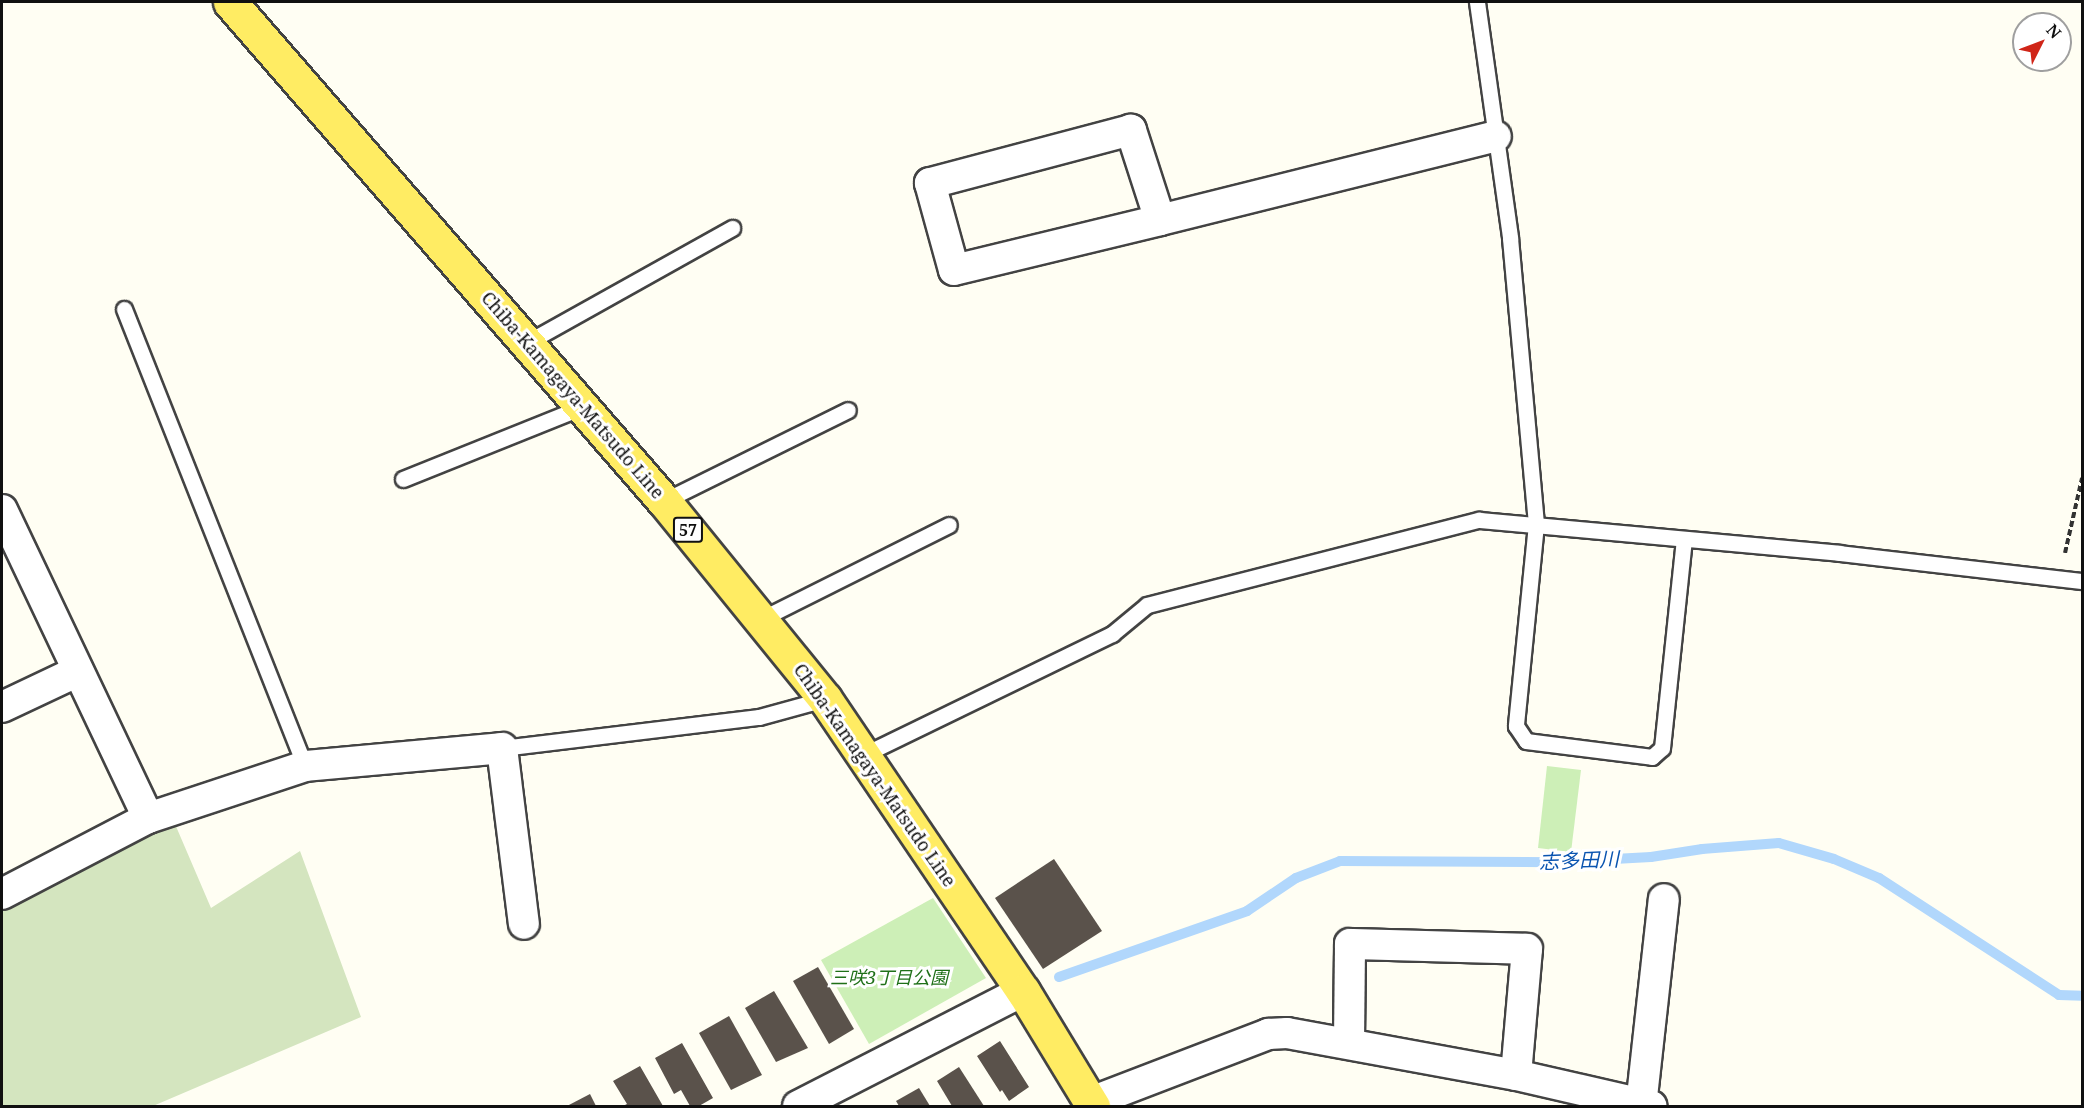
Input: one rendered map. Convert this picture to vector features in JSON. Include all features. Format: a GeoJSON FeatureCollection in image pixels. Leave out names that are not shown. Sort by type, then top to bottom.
{"type":"FeatureCollection","features":[{"type":"Feature","properties":{"kind":"main road","name":"Chiba-Kamagaya-Matsudo Line"},"geometry":{"type":"LineString","coordinates":[[230,2],[664,501],[825,699],[865,754],[1023,991],[1092,1104]]}},
{"type":"Feature","properties":{"kind":"street"},"geometry":{"type":"LineString","coordinates":[[1160,220],[1131,130],[930,183],[954,270],[1160,220],[1496,136]]}},
{"type":"Feature","properties":{"kind":"street"},"geometry":{"type":"LineString","coordinates":[[2,510],[148,818]]}},
{"type":"Feature","properties":{"kind":"street"},"geometry":{"type":"LineString","coordinates":[[2,706],[78,671]]}},
{"type":"Feature","properties":{"kind":"street"},"geometry":{"type":"LineString","coordinates":[[2,894],[148,818],[305,766],[502,748],[524,924]]}},
{"type":"Feature","properties":{"kind":"street"},"geometry":{"type":"LineString","coordinates":[[1092,1104],[1268,1034],[1287,1033],[1349,1042],[1516,1074],[1645,1105],[1664,899]]}},
{"type":"Feature","properties":{"kind":"street"},"geometry":{"type":"LineString","coordinates":[[1349,1042],[1350,944],[1527,950],[1516,1074]]}},
{"type":"Feature","properties":{"kind":"street"},"geometry":{"type":"LineString","coordinates":[[798,1107],[1023,991]]}},
{"type":"Feature","properties":{"kind":"lane"},"geometry":{"type":"LineString","coordinates":[[1477,2],[1510,238],[1536,524],[1516,726],[1526,741],[1652,757],[1662,748],[1684,540]]}},
{"type":"Feature","properties":{"kind":"lane"},"geometry":{"type":"LineString","coordinates":[[528,342],[732,228]]}},
{"type":"Feature","properties":{"kind":"lane"},"geometry":{"type":"LineString","coordinates":[[124,309],[305,766]]}},
{"type":"Feature","properties":{"kind":"lane"},"geometry":{"type":"LineString","coordinates":[[403,479],[582,407]]}},
{"type":"Feature","properties":{"kind":"lane"},"geometry":{"type":"LineString","coordinates":[[664,501],[848,410]]}},
{"type":"Feature","properties":{"kind":"lane"},"geometry":{"type":"LineString","coordinates":[[865,754],[1112,634],[1147,605],[1479,520],[1839,553],[2082,581]]}},
{"type":"Feature","properties":{"kind":"lane"},"geometry":{"type":"LineString","coordinates":[[761,619],[950,525]]}},
{"type":"Feature","properties":{"kind":"lane"},"geometry":{"type":"LineString","coordinates":[[502,748],[759,717],[825,699]]}},
{"type":"Feature","properties":{"kind":"path"},"geometry":{"type":"LineString","coordinates":[[2058,579],[2082,478]]}},
{"type":"Feature","properties":{"kind":"green space"},"geometry":{"type":"Polygon","coordinates":[[[1547,766],[1581,770],[1571,852],[1538,848],[1547,766]]]}},
{"type":"Feature","properties":{"kind":"green space"},"geometry":{"type":"Polygon","coordinates":[[[175,824],[211,908],[300,851],[361,1017],[153,1106],[2,1106],[2,907],[95,855],[175,824]]]}},
{"type":"Feature","properties":{"kind":"green space","name":"三咲3丁目公園"},"geometry":{"type":"Polygon","coordinates":[[[933,898],[986,978],[869,1044],[821,960],[933,898]]]}},
{"type":"Feature","properties":{"kind":"building"},"geometry":{"type":"Polygon","coordinates":[[[1054,859],[1102,931],[1043,969],[995,898],[1054,859]]]}},
{"type":"Feature","properties":{"kind":"building"},"geometry":{"type":"Polygon","coordinates":[[[818,967],[854,1029],[829,1044],[793,981],[818,967]]]}},
{"type":"Feature","properties":{"kind":"building"},"geometry":{"type":"Polygon","coordinates":[[[774,991],[808,1048],[776,1062],[745,1008],[774,991]]]}},
{"type":"Feature","properties":{"kind":"building"},"geometry":{"type":"Polygon","coordinates":[[[729,1016],[762,1075],[731,1090],[699,1033],[729,1016]]]}},
{"type":"Feature","properties":{"kind":"building"},"geometry":{"type":"Polygon","coordinates":[[[1000,1041],[1029,1087],[1009,1101],[1002,1090],[1000,1092],[977,1056],[1000,1041]]]}},
{"type":"Feature","properties":{"kind":"building"},"geometry":{"type":"Polygon","coordinates":[[[682,1043],[713,1098],[699,1106],[690,1106],[681,1090],[674,1094],[655,1058],[682,1043]]]}},
{"type":"Feature","properties":{"kind":"building"},"geometry":{"type":"Polygon","coordinates":[[[640,1066],[663,1106],[623,1106],[627,1104],[613,1081],[640,1066]]]}},
{"type":"Feature","properties":{"kind":"building"},"geometry":{"type":"Polygon","coordinates":[[[959,1067],[984,1106],[952,1106],[937,1081],[959,1067]]]}},
{"type":"Feature","properties":{"kind":"building"},"geometry":{"type":"Polygon","coordinates":[[[919,1088],[930,1106],[899,1106],[896,1101],[919,1088]]]}},
{"type":"Feature","properties":{"kind":"building"},"geometry":{"type":"Polygon","coordinates":[[[590,1094],[596,1106],[567,1106],[590,1094]]]}},
{"type":"Feature","properties":{"kind":"waterway","name":"志多田川"},"geometry":{"type":"LineString","coordinates":[[1059,977],[1247,911],[1296,878],[1340,861],[1559,862],[1651,857],[1702,849],[1779,843],[1834,859],[1879,878],[2059,995],[2082,996]]}}]}
